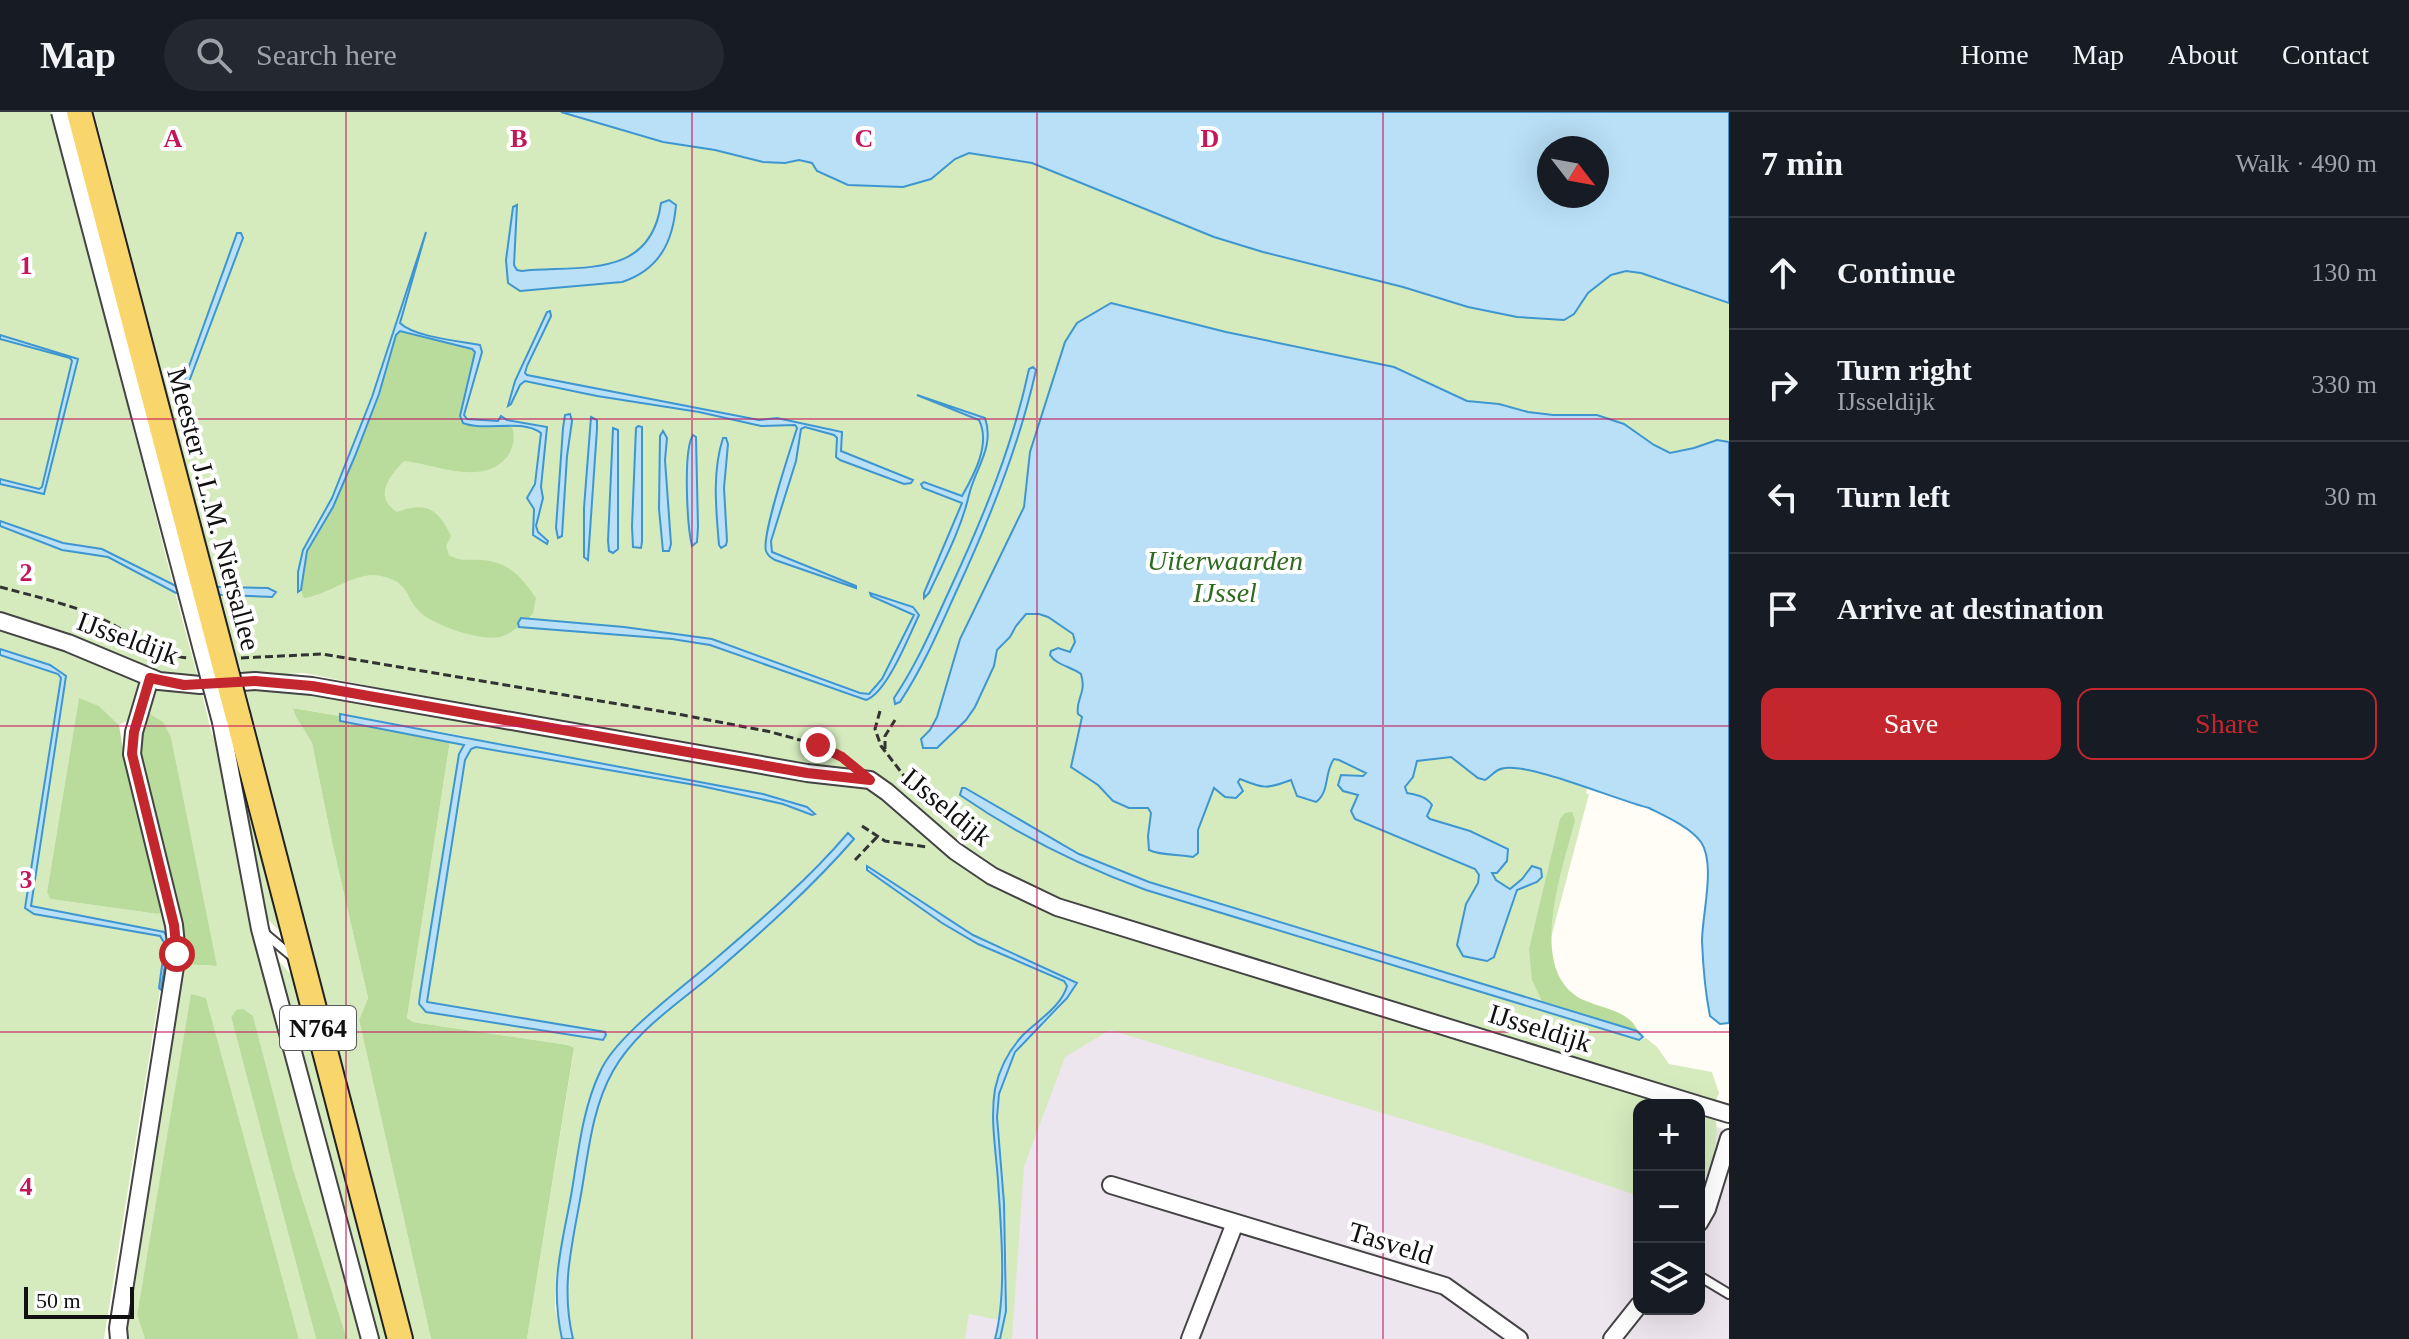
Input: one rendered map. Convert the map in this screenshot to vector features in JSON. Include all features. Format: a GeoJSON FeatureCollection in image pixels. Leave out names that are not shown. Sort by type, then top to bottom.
{"type":"FeatureCollection","features":[{"type":"Feature","properties":{"kind":"main road","name":"Meester J.L.M. Niersallee"},"geometry":{"type":"LineString","coordinates":[[79,112],[229,719],[302,965],[400,1339]]}},
{"type":"Feature","properties":{"kind":"street","name":"Meester J.L.M. Niersallee"},"geometry":{"type":"LineString","coordinates":[[60,112],[229,719],[260,929],[370,1339]]}},
{"type":"Feature","properties":{"kind":"street","name":"IJsseldijk"},"geometry":{"type":"LineString","coordinates":[[0,621],[68,643],[150,678],[184,685],[255,681],[312,686],[791,771],[870,780],[955,851],[992,876],[1057,907],[1680,1099]]}},
{"type":"Feature","properties":{"kind":"street"},"geometry":{"type":"LineString","coordinates":[[119,1339],[118,1328],[177,954],[174,925],[132,754],[134,732],[150,678]]}},
{"type":"Feature","properties":{"kind":"street","name":"IJsseldijk"},"geometry":{"type":"LineString","coordinates":[[1705,1107],[1729,1114]]}},
{"type":"Feature","properties":{"kind":"street"},"geometry":{"type":"LineString","coordinates":[[1705,1212],[1729,1138]]}},
{"type":"Feature","properties":{"kind":"street","name":"Tasveld"},"geometry":{"type":"LineString","coordinates":[[1111,1185],[1445,1286],[1519,1339]]}},
{"type":"Feature","properties":{"kind":"street"},"geometry":{"type":"LineString","coordinates":[[1190,1339],[1235,1223]]}},
{"type":"Feature","properties":{"kind":"street"},"geometry":{"type":"LineString","coordinates":[[1612,1339],[1633,1313]]}},
{"type":"Feature","properties":{"kind":"lane"},"geometry":{"type":"LineString","coordinates":[[260,929],[302,965]]}},
{"type":"Feature","properties":{"kind":"lane"},"geometry":{"type":"LineString","coordinates":[[1705,1280],[1729,1294]]}},
{"type":"Feature","properties":{"kind":"path"},"geometry":{"type":"LineString","coordinates":[[0,587],[90,614],[174,656],[198,658]]}},
{"type":"Feature","properties":{"kind":"path"},"geometry":{"type":"LineString","coordinates":[[228,658],[322,654],[683,715],[771,732],[818,745],[842,757],[870,780]]}},
{"type":"Feature","properties":{"kind":"path"},"geometry":{"type":"LineString","coordinates":[[885,751],[885,736],[895,720]]}},
{"type":"Feature","properties":{"kind":"path"},"geometry":{"type":"LineString","coordinates":[[855,860],[877,837]]}},
{"type":"Feature","properties":{"kind":"shaded area"},"geometry":{"type":"Polygon","coordinates":[[[1104,992],[1633,1109],[1633,1315],[1705,1315],[1705,1124],[1729,1130],[1729,1339],[956,1339],[1043,1040],[1104,992]]]}},
{"type":"Feature","properties":{"kind":"green space"},"geometry":{"type":"Polygon","coordinates":[[[0,112],[51,112],[53,115],[173,584],[172,591],[175,592],[199,682],[169,679],[88,642],[0,611],[0,112]]]}},
{"type":"Feature","properties":{"kind":"green space","name":"Uiterwaarden IJssel"},"geometry":{"type":"Polygon","coordinates":[[[94,112],[1027,112],[1729,292],[1729,659],[1537,773],[1587,788],[1586,793],[1589,794],[1537,991],[1542,1002],[1535,1000],[1533,1007],[1639,1040],[1646,1038],[1669,1064],[1712,1072],[1719,1093],[1716,1100],[1708,1104],[1705,1099],[1692,1099],[1057,900],[982,863],[886,785],[304,673],[243,677],[94,112]]]}},
{"type":"Feature","properties":{"kind":"green space"},"geometry":{"type":"Polygon","coordinates":[[[400,331],[472,349],[475,352],[460,421],[474,426],[512,427],[514,439],[511,450],[497,466],[472,472],[404,461],[393,473],[385,493],[386,500],[397,512],[416,507],[436,514],[451,536],[446,546],[449,555],[499,563],[525,583],[536,598],[533,613],[528,619],[521,619],[519,627],[503,636],[473,635],[437,623],[416,608],[398,582],[381,576],[362,576],[314,596],[304,598],[302,593],[301,574],[307,551],[344,482],[400,331]]]}},
{"type":"Feature","properties":{"kind":"green space"},"geometry":{"type":"Polygon","coordinates":[[[0,628],[140,680],[132,718],[119,725],[99,706],[79,699],[47,892],[50,899],[158,914],[164,912],[167,935],[160,931],[31,906],[66,676],[50,665],[0,649],[0,628]]]}},
{"type":"Feature","properties":{"kind":"green space"},"geometry":{"type":"Polygon","coordinates":[[[0,655],[58,674],[61,679],[26,901],[34,914],[155,934],[165,941],[160,990],[104,1339],[0,1339],[0,655]]]}},
{"type":"Feature","properties":{"kind":"green space"},"geometry":{"type":"Polygon","coordinates":[[[277,685],[863,782],[982,875],[1669,1099],[1633,1099],[1633,1194],[1481,1143],[1110,1030],[1065,1057],[1024,1167],[1012,1339],[1000,1339],[1007,1278],[998,1123],[1000,1089],[1009,1063],[1060,1008],[1077,983],[973,935],[867,866],[867,870],[942,923],[978,944],[1064,981],[1067,986],[1054,1007],[1011,1051],[998,1079],[994,1115],[1000,1231],[999,1320],[969,1314],[965,1339],[573,1339],[568,1303],[571,1253],[595,1118],[613,1071],[645,1030],[750,942],[820,875],[854,839],[848,833],[774,908],[629,1035],[600,1070],[586,1113],[556,1276],[555,1308],[562,1339],[527,1339],[574,1049],[568,1045],[413,1022],[407,1018],[450,741],[463,743],[464,747],[459,754],[420,995],[419,1004],[427,1012],[603,1040],[606,1035],[605,1032],[427,1002],[465,760],[471,749],[476,747],[701,786],[783,804],[812,815],[815,812],[788,800],[763,794],[344,714],[340,716],[294,708],[312,743],[368,998],[359,1020],[431,1339],[410,1339],[300,916],[245,686],[277,685]]]}},
{"type":"Feature","properties":{"kind":"green space"},"geometry":{"type":"Polygon","coordinates":[[[158,687],[201,690],[212,735],[217,735],[362,1339],[347,1339],[293,1169],[253,1017],[236,1010],[231,1017],[316,1339],[299,1339],[206,998],[192,995],[137,1315],[145,1339],[123,1339],[180,964],[216,966],[171,737],[145,711],[151,693],[158,687]]]}},
{"type":"Feature","properties":{"kind":"green space"},"geometry":{"type":"Polygon","coordinates":[[[79,698],[99,706],[119,725],[125,761],[164,912],[158,914],[50,899],[47,892],[79,698]]]}},
{"type":"Feature","properties":{"kind":"green space"},"geometry":{"type":"Polygon","coordinates":[[[293,708],[340,716],[341,721],[450,741],[407,1018],[413,1022],[574,1048],[527,1339],[431,1339],[359,1020],[368,998],[312,743],[293,708]]]}},
{"type":"Feature","properties":{"kind":"green space"},"geometry":{"type":"Polygon","coordinates":[[[145,711],[163,722],[171,737],[217,966],[180,964],[136,752],[145,711]]]}},
{"type":"Feature","properties":{"kind":"green space"},"geometry":{"type":"Polygon","coordinates":[[[228,720],[285,936],[263,915],[228,720]]]}},
{"type":"Feature","properties":{"kind":"green space"},"geometry":{"type":"Polygon","coordinates":[[[1572,812],[1575,820],[1552,919],[1556,969],[1567,988],[1586,1001],[1623,1015],[1638,1031],[1542,1002],[1532,980],[1529,949],[1560,819],[1565,813],[1572,812]]]}},
{"type":"Feature","properties":{"kind":"green space"},"geometry":{"type":"Polygon","coordinates":[[[273,955],[298,982],[389,1339],[373,1339],[273,955]]]}},
{"type":"Feature","properties":{"kind":"green space"},"geometry":{"type":"Polygon","coordinates":[[[191,994],[206,998],[299,1339],[145,1339],[137,1315],[191,994]]]}},
{"type":"Feature","properties":{"kind":"green space"},"geometry":{"type":"Polygon","coordinates":[[[243,1009],[253,1016],[293,1169],[347,1339],[316,1339],[231,1017],[236,1010],[243,1009]]]}},
{"type":"Feature","properties":{"kind":"green space"},"geometry":{"type":"Polygon","coordinates":[[[1705,1111],[1714,1115],[1716,1125],[1713,1155],[1705,1178],[1705,1111]]]}},
{"type":"Feature","properties":{"kind":"water"},"geometry":{"type":"Polygon","coordinates":[[[561,112],[1729,112],[1729,303],[1641,273],[1626,271],[1611,275],[1588,293],[1574,314],[1564,320],[1517,317],[1468,307],[1214,237],[1032,163],[969,153],[955,159],[931,179],[903,187],[848,185],[817,171],[812,163],[799,160],[763,162],[663,142],[561,112]]]}},
{"type":"Feature","properties":{"kind":"water"},"geometry":{"type":"Polygon","coordinates":[[[669,200],[676,205],[672,231],[655,262],[635,277],[622,282],[520,291],[508,283],[506,260],[513,207],[517,205],[514,265],[522,271],[589,267],[628,257],[643,245],[655,228],[661,203],[669,200]]]}},
{"type":"Feature","properties":{"kind":"water"},"geometry":{"type":"Polygon","coordinates":[[[426,232],[400,323],[415,332],[480,345],[482,352],[464,415],[467,419],[498,421],[501,416],[507,420],[547,427],[541,487],[543,498],[536,526],[548,541],[547,544],[533,535],[534,509],[527,498],[535,484],[541,433],[523,426],[463,423],[460,416],[475,352],[400,331],[396,335],[379,394],[355,456],[333,507],[307,551],[301,590],[298,592],[303,550],[332,498],[372,397],[426,232]]]}},
{"type":"Feature","properties":{"kind":"water"},"geometry":{"type":"Polygon","coordinates":[[[237,233],[241,233],[243,238],[187,387],[185,379],[188,369],[237,233]]]}},
{"type":"Feature","properties":{"kind":"water"},"geometry":{"type":"Polygon","coordinates":[[[1111,303],[1226,332],[1394,367],[1467,401],[1553,415],[1597,415],[1624,424],[1670,453],[1717,440],[1729,442],[1729,1023],[1720,1024],[1710,1016],[1707,997],[1702,941],[1708,876],[1705,852],[1701,842],[1690,831],[1649,808],[1534,771],[1505,768],[1485,780],[1451,757],[1417,761],[1413,777],[1405,787],[1407,793],[1430,802],[1432,805],[1427,816],[1430,819],[1470,831],[1508,849],[1507,861],[1497,873],[1492,873],[1496,880],[1510,889],[1532,866],[1541,869],[1542,877],[1537,882],[1517,890],[1494,957],[1487,961],[1463,956],[1457,945],[1466,904],[1478,883],[1479,875],[1475,869],[1355,819],[1351,811],[1358,795],[1343,791],[1338,785],[1341,775],[1363,776],[1366,773],[1339,760],[1334,759],[1331,764],[1323,793],[1316,802],[1297,796],[1291,780],[1266,787],[1240,779],[1238,782],[1243,791],[1236,798],[1225,797],[1214,788],[1198,830],[1198,853],[1193,857],[1149,850],[1151,813],[1148,808],[1129,808],[1113,801],[1098,785],[1071,767],[1082,717],[1078,714],[1081,674],[1050,655],[1058,648],[1070,652],[1075,642],[1073,634],[1048,617],[1026,614],[997,650],[994,666],[966,720],[937,748],[923,748],[921,739],[937,717],[960,639],[1024,507],[1030,452],[1065,342],[1077,323],[1111,303]]]}},
{"type":"Feature","properties":{"kind":"water"},"geometry":{"type":"Polygon","coordinates":[[[550,311],[551,316],[527,366],[527,375],[759,420],[777,418],[842,432],[841,451],[913,480],[904,484],[840,460],[836,457],[837,438],[834,435],[805,427],[801,429],[796,461],[771,541],[772,552],[856,588],[775,560],[766,551],[768,528],[797,428],[795,425],[761,426],[525,381],[508,406],[515,381],[550,311]]]}},
{"type":"Feature","properties":{"kind":"water"},"geometry":{"type":"Polygon","coordinates":[[[0,335],[78,359],[44,494],[0,484],[0,479],[39,489],[42,487],[72,361],[0,339],[0,335]]]}},
{"type":"Feature","properties":{"kind":"water"},"geometry":{"type":"Polygon","coordinates":[[[1033,367],[1036,370],[1021,427],[991,511],[930,648],[900,702],[895,704],[894,698],[924,645],[985,508],[1015,425],[1029,369],[1033,367]]]}},
{"type":"Feature","properties":{"kind":"water"},"geometry":{"type":"Polygon","coordinates":[[[917,395],[985,418],[988,439],[952,545],[924,598],[962,503],[923,488],[921,484],[924,482],[962,496],[980,459],[983,439],[979,420],[917,395]]]}},
{"type":"Feature","properties":{"kind":"water"},"geometry":{"type":"Polygon","coordinates":[[[570,414],[572,421],[562,536],[558,538],[556,528],[563,428],[565,415],[570,414]]]}},
{"type":"Feature","properties":{"kind":"water"},"geometry":{"type":"Polygon","coordinates":[[[591,417],[597,420],[597,429],[588,560],[584,557],[584,508],[591,417]]]}},
{"type":"Feature","properties":{"kind":"water"},"geometry":{"type":"Polygon","coordinates":[[[638,426],[642,427],[641,548],[633,547],[632,526],[638,426]]]}},
{"type":"Feature","properties":{"kind":"water"},"geometry":{"type":"Polygon","coordinates":[[[613,428],[618,430],[618,549],[613,553],[609,551],[608,541],[613,428]]]}},
{"type":"Feature","properties":{"kind":"water"},"geometry":{"type":"Polygon","coordinates":[[[663,431],[667,438],[669,551],[663,551],[659,509],[660,436],[663,431]]]}},
{"type":"Feature","properties":{"kind":"water"},"geometry":{"type":"Polygon","coordinates":[[[693,435],[696,437],[698,527],[697,542],[692,546],[687,471],[693,435]]]}},
{"type":"Feature","properties":{"kind":"water"},"geometry":{"type":"Polygon","coordinates":[[[723,438],[728,444],[724,488],[727,541],[721,548],[716,491],[717,464],[723,438]]]}},
{"type":"Feature","properties":{"kind":"water"},"geometry":{"type":"Polygon","coordinates":[[[0,521],[63,543],[102,549],[176,586],[268,588],[276,592],[272,597],[176,593],[108,557],[62,550],[0,526],[0,521]]]}},
{"type":"Feature","properties":{"kind":"water"},"geometry":{"type":"Polygon","coordinates":[[[870,593],[913,607],[919,615],[889,676],[882,687],[866,700],[710,645],[672,639],[519,627],[518,623],[521,618],[712,639],[869,694],[882,679],[914,615],[870,593]]]}},
{"type":"Feature","properties":{"kind":"water"},"geometry":{"type":"Polygon","coordinates":[[[0,649],[50,665],[66,676],[31,906],[164,932],[169,940],[161,990],[165,944],[160,936],[34,914],[25,908],[61,678],[58,674],[0,655],[0,649]]]}},
{"type":"Feature","properties":{"kind":"water"},"geometry":{"type":"Polygon","coordinates":[[[340,714],[763,794],[807,807],[815,814],[701,786],[476,747],[471,749],[465,760],[427,1002],[605,1032],[606,1035],[603,1040],[426,1012],[419,1004],[420,995],[459,754],[464,745],[340,721],[340,714]]]}},
{"type":"Feature","properties":{"kind":"water"},"geometry":{"type":"Polygon","coordinates":[[[962,788],[1079,854],[1149,882],[1637,1031],[1643,1037],[1639,1040],[1146,890],[1097,871],[1027,836],[960,795],[962,788]]]}},
{"type":"Feature","properties":{"kind":"water"},"geometry":{"type":"Polygon","coordinates":[[[848,833],[854,839],[821,875],[750,942],[646,1030],[613,1071],[595,1118],[571,1253],[568,1303],[573,1339],[562,1339],[557,1301],[561,1250],[585,1117],[600,1072],[633,1030],[780,902],[848,833]]]}},
{"type":"Feature","properties":{"kind":"water"},"geometry":{"type":"Polygon","coordinates":[[[867,866],[973,935],[1077,983],[1067,998],[1015,1052],[999,1094],[997,1117],[1004,1203],[1006,1311],[1000,1339],[995,1339],[1001,1302],[1002,1261],[993,1124],[995,1089],[1013,1047],[1055,1007],[1067,986],[1064,981],[978,944],[942,923],[867,870],[867,866]]]}},
{"type":"Feature","properties":{"kind":"route"},"geometry":{"type":"LineString","coordinates":[[177,954],[174,925],[132,754],[134,732],[150,678],[184,685],[255,681],[312,686],[807,773],[870,780],[842,757],[818,745]]}}]}
